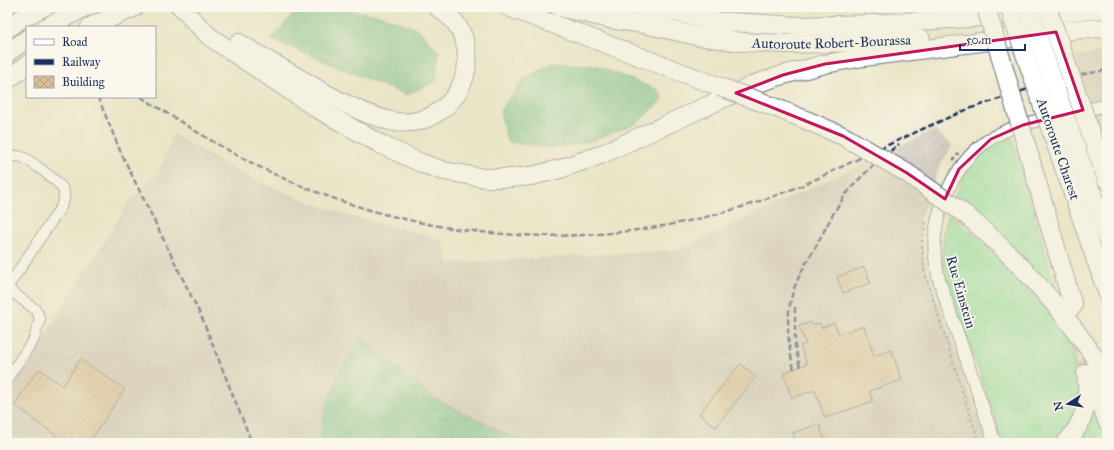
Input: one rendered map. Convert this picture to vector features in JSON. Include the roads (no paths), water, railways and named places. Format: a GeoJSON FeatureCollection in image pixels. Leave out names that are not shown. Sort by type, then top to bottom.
{"type":"FeatureCollection","features":[{"type":"Feature","properties":{"kind":"highway"},"geometry":{"type":"LineString","coordinates":[[7,29],[21,19],[43,7]]}},
{"type":"Feature","properties":{"kind":"highway"},"geometry":{"type":"LineString","coordinates":[[49,26],[85,7]]}},
{"type":"Feature","properties":{"kind":"highway"},"geometry":{"type":"LineString","coordinates":[[92,26],[135,7]]}},
{"type":"Feature","properties":{"kind":"highway"},"geometry":{"type":"LineString","coordinates":[[184,12],[215,28],[297,78],[342,103],[378,117],[396,122],[415,122],[433,116],[446,107],[459,92],[466,76],[466,51],[463,38],[457,25],[448,15],[437,7]]}},
{"type":"Feature","properties":{"kind":"highway"},"geometry":{"type":"LineString","coordinates":[[508,7],[806,120],[843,136],[907,173],[966,215],[1001,246],[1040,288],[1080,336],[1095,374],[1107,421]]}},
{"type":"Feature","properties":{"kind":"highway","name":"Autoroute Robert-Bourassa"},"geometry":{"type":"LineString","coordinates":[[559,7],[610,19],[644,24],[697,36],[750,42],[829,43],[1107,28]]}},
{"type":"Feature","properties":{"kind":"highway","name":"Autoroute Robert-Bourassa"},"geometry":{"type":"LineString","coordinates":[[642,7],[671,10],[713,22],[798,26],[872,24],[1107,9]]}},
{"type":"Feature","properties":{"kind":"highway"},"geometry":{"type":"LineString","coordinates":[[986,7],[1072,306]]}},
{"type":"Feature","properties":{"kind":"highway","name":"Autoroute Charest"},"geometry":{"type":"LineString","coordinates":[[1009,7],[1107,292]]}},
{"type":"Feature","properties":{"kind":"highway","name":"Autoroute Charest"},"geometry":{"type":"LineString","coordinates":[[1028,7],[1107,237]]}},
{"type":"Feature","properties":{"kind":"highway"},"geometry":{"type":"LineString","coordinates":[[966,18],[1042,7]]}},
{"type":"Feature","properties":{"kind":"highway"},"geometry":{"type":"LineString","coordinates":[[1047,7],[1107,180]]}},
{"type":"Feature","properties":{"kind":"highway"},"geometry":{"type":"LineString","coordinates":[[184,12],[210,37],[316,108],[382,145],[421,163],[444,171],[485,178],[531,176],[560,169],[600,155],[755,84],[825,64],[864,57],[1074,30]]}},
{"type":"Feature","properties":{"kind":"highway"},"geometry":{"type":"LineString","coordinates":[[7,53],[26,40]]}},
{"type":"Feature","properties":{"kind":"highway"},"geometry":{"type":"LineString","coordinates":[[7,80],[26,66]]}},
{"type":"Feature","properties":{"kind":"highway"},"geometry":{"type":"LineString","coordinates":[[1066,443],[1078,428],[1086,410],[1088,391],[1095,374]]}},
{"type":"Feature","properties":{"kind":"street","name":"Rue Einstein"},"geometry":{"type":"LineString","coordinates":[[994,443],[937,271],[934,254],[935,234],[941,209],[951,183],[959,169],[977,149],[991,139],[1005,131],[1023,125],[1107,105]]}},
{"type":"Feature","properties":{"kind":"street"},"geometry":{"type":"LineString","coordinates":[[7,157],[14,155],[22,156],[59,183],[64,191],[64,200],[61,208],[7,288],[36,310],[40,319],[39,328],[34,339],[7,379]]}},
{"type":"Feature","properties":{"kind":"tunnel"},"geometry":{"type":"LineString","coordinates":[[1078,334],[1086,373]]}},
{"type":"Feature","properties":{"kind":"railway"},"geometry":{"type":"LineString","coordinates":[[62,7],[70,26]]}},
{"type":"Feature","properties":{"kind":"railway"},"geometry":{"type":"LineString","coordinates":[[7,15],[26,26]]}},
{"type":"Feature","properties":{"kind":"railway"},"geometry":{"type":"LineString","coordinates":[[143,98],[253,164],[332,198],[397,217],[462,230],[528,235],[594,234],[661,226],[726,212],[807,183],[907,136],[967,110],[1057,80],[1107,70]]}},
{"type":"Feature","properties":{"kind":"railway"},"geometry":{"type":"LineString","coordinates":[[98,98],[121,153],[202,318],[252,443]]}},
{"type":"Feature","properties":{"kind":"railway"},"geometry":{"type":"LineString","coordinates":[[794,369],[789,346],[788,323],[791,301],[800,275],[833,214],[844,197],[870,169],[899,144]]}},
{"type":"Feature","properties":{"kind":"railway"},"geometry":{"type":"LineString","coordinates":[[795,307],[795,346],[800,367]]}}]}
